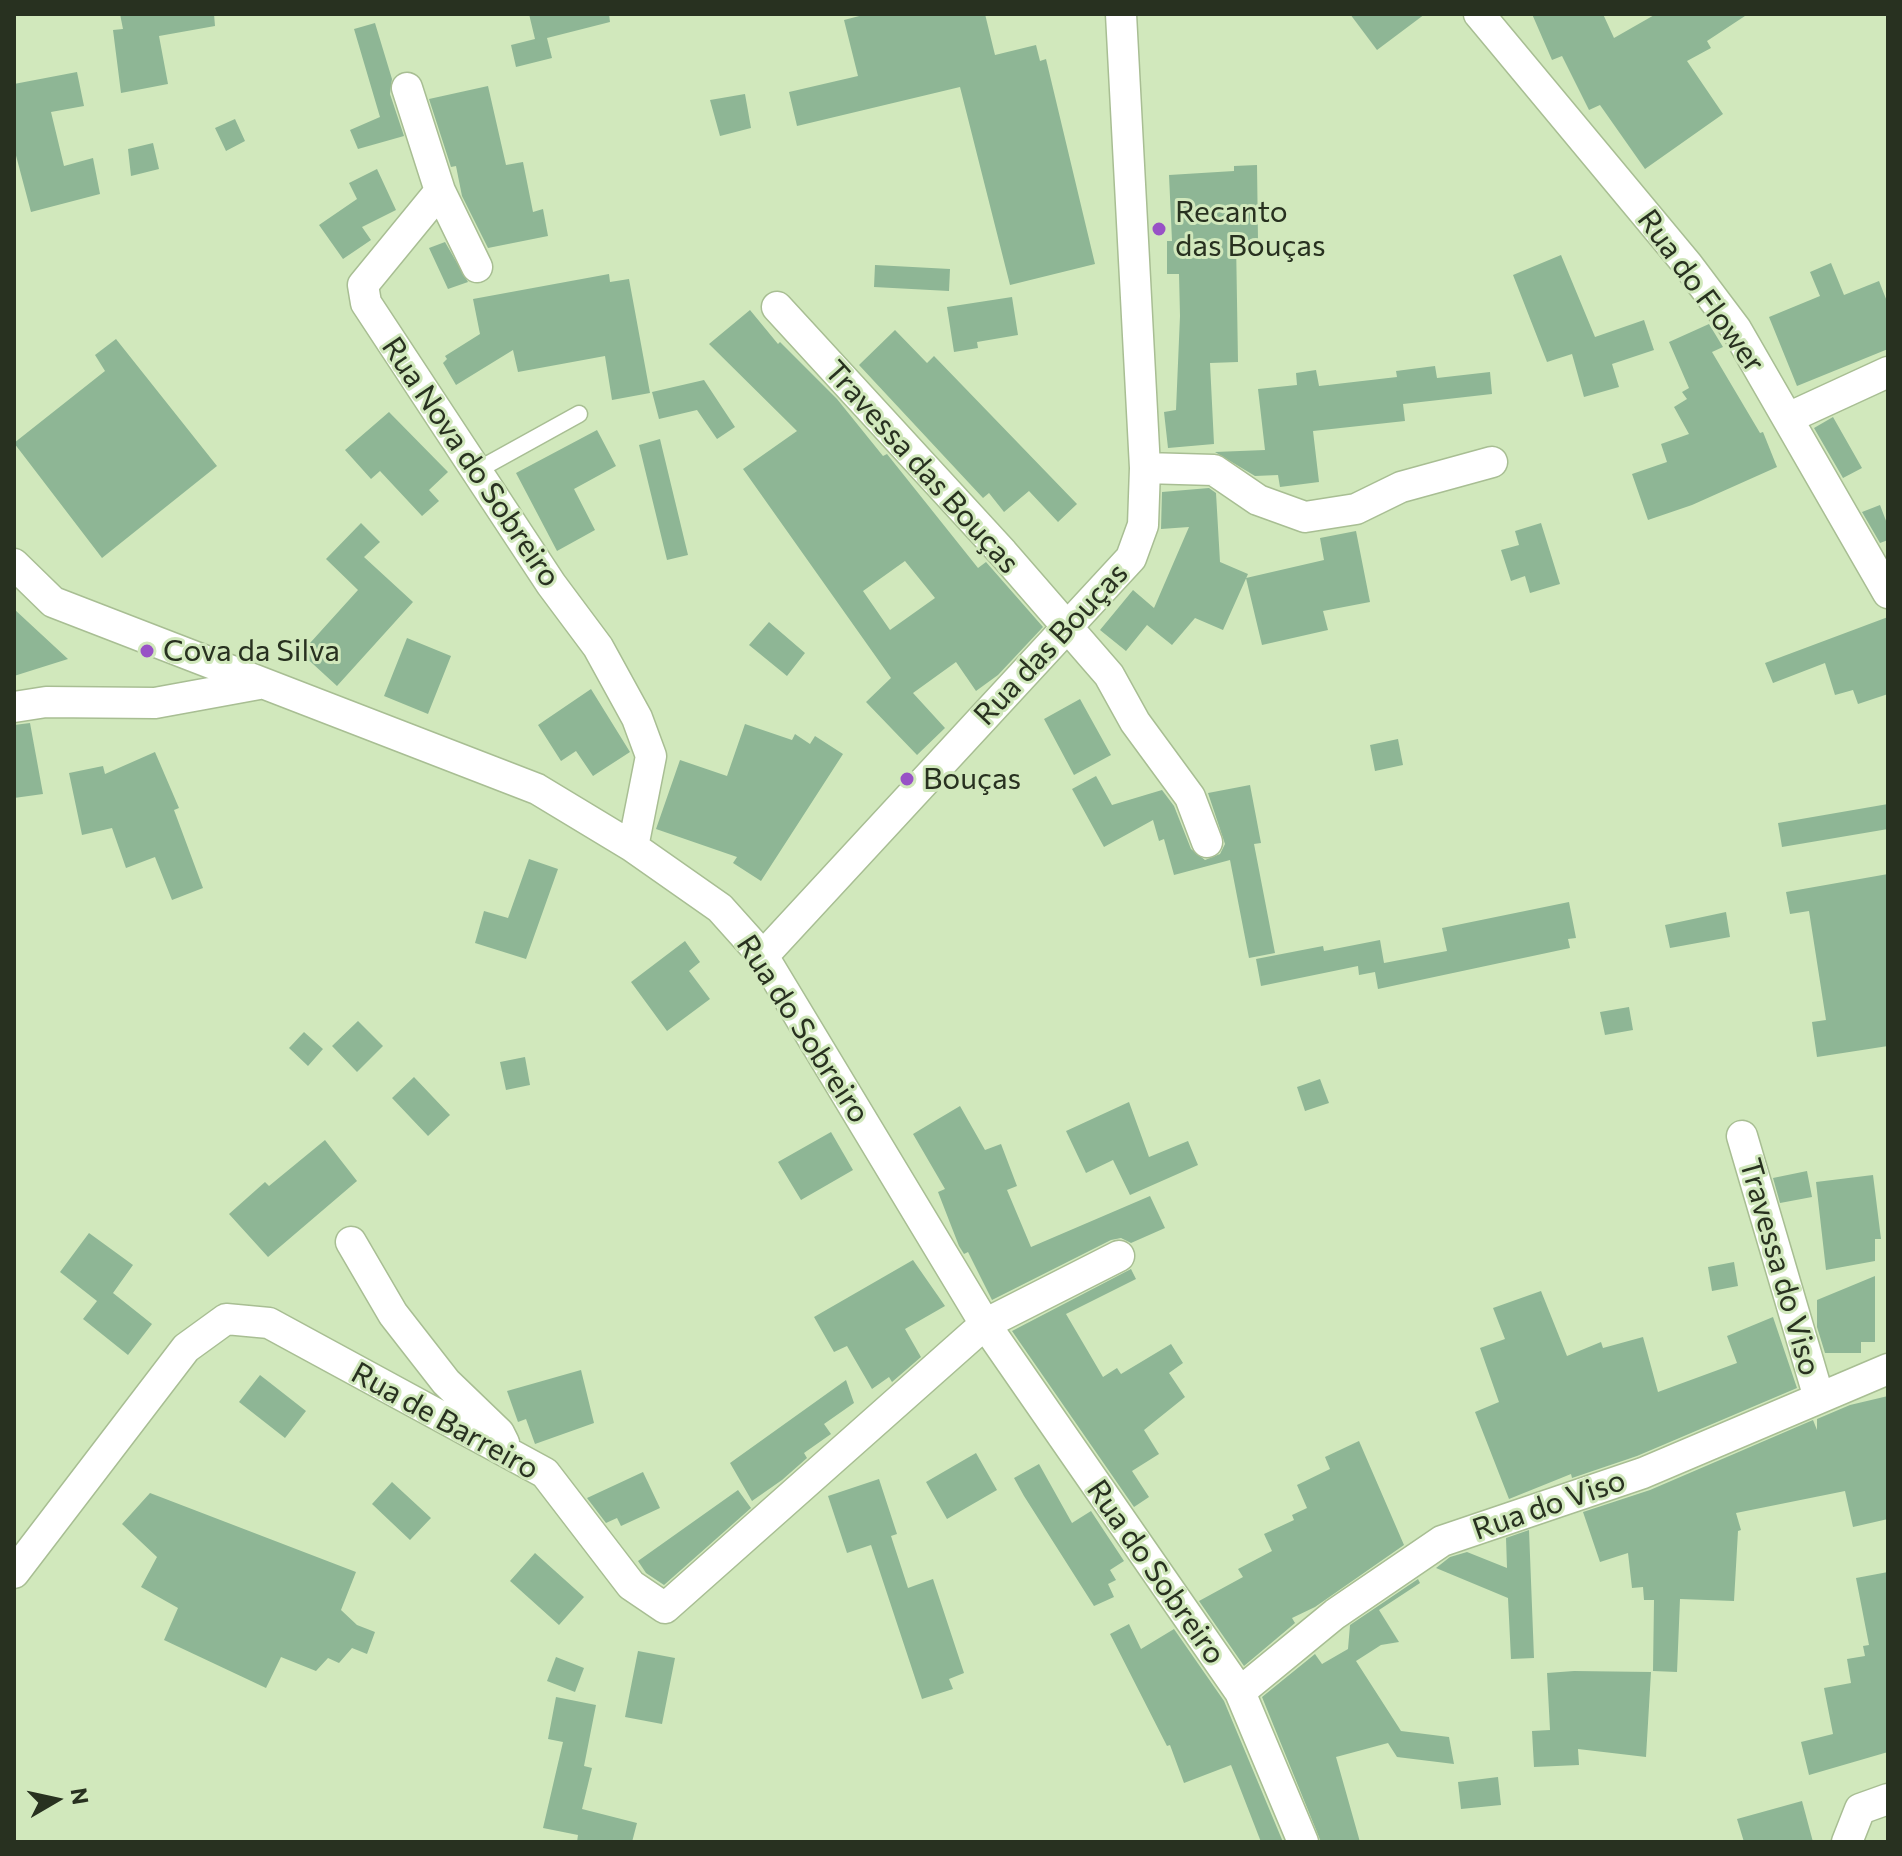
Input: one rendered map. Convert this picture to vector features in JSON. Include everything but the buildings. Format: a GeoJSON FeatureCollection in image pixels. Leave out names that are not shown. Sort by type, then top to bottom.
{"type":"FeatureCollection","features":[{"type":"Feature","properties":{"kind":"street","name":"Rua das Bouças"},"geometry":{"type":"LineString","coordinates":[[763,956],[1131,558],[1143,525],[1145,468],[1121,14]]}},
{"type":"Feature","properties":{"kind":"street","name":"Rua do Flower"},"geometry":{"type":"LineString","coordinates":[[1479,14],[1687,264],[1736,329],[1888,593]]}},
{"type":"Feature","properties":{"kind":"street"},"geometry":{"type":"LineString","coordinates":[[407,88],[440,191],[477,267]]}},
{"type":"Feature","properties":{"kind":"street","name":"Rua Nova do Sobreiro"},"geometry":{"type":"LineString","coordinates":[[440,191],[363,285],[366,303],[551,584],[598,647],[637,718],[651,756],[633,847]]}},
{"type":"Feature","properties":{"kind":"street","name":"Travessa das Bouças"},"geometry":{"type":"LineString","coordinates":[[777,307],[1003,553],[1109,675],[1135,722],[1190,797],[1207,842]]}},
{"type":"Feature","properties":{"kind":"street"},"geometry":{"type":"LineString","coordinates":[[1788,418],[1888,372]]}},
{"type":"Feature","properties":{"kind":"street"},"geometry":{"type":"LineString","coordinates":[[1145,468],[1214,470],[1258,500],[1305,517],[1356,509],[1401,487],[1492,462]]}},
{"type":"Feature","properties":{"kind":"street","name":"Rua do Sobreiro"},"geometry":{"type":"LineString","coordinates":[[14,564],[53,602],[537,789],[633,847],[720,908],[763,956],[985,1324],[1240,1692],[1303,1842]]}},
{"type":"Feature","properties":{"kind":"street"},"geometry":{"type":"LineString","coordinates":[[14,707],[46,702],[155,703],[259,684]]}},
{"type":"Feature","properties":{"kind":"street","name":"Travessa do Viso"},"geometry":{"type":"LineString","coordinates":[[1742,1136],[1819,1398]]}},
{"type":"Feature","properties":{"kind":"street"},"geometry":{"type":"LineString","coordinates":[[351,1242],[393,1314],[446,1382],[499,1433],[510,1454]]}},
{"type":"Feature","properties":{"kind":"street"},"geometry":{"type":"LineString","coordinates":[[985,1324],[1119,1256]]}},
{"type":"Feature","properties":{"kind":"street","name":"Rua de Barreiro"},"geometry":{"type":"LineString","coordinates":[[14,1573],[186,1348],[226,1319],[269,1323],[545,1473],[631,1585],[665,1608],[985,1324]]}},
{"type":"Feature","properties":{"kind":"street","name":"Rua do Viso"},"geometry":{"type":"LineString","coordinates":[[1240,1692],[1335,1614],[1442,1541],[1643,1473],[1888,1369]]}},
{"type":"Feature","properties":{"kind":"street"},"geometry":{"type":"LineString","coordinates":[[1847,1842],[1860,1809],[1888,1799]]}},
{"type":"Feature","properties":{"kind":"lane"},"geometry":{"type":"LineString","coordinates":[[476,471],[579,414]]}},
{"type":"Feature","properties":{"kind":"place","name":"Recanto das Bouças"},"geometry":{"type":"Point","coordinates":[1159,229]}},
{"type":"Feature","properties":{"kind":"place","name":"Cova da Silva"},"geometry":{"type":"Point","coordinates":[147,651]}},
{"type":"Feature","properties":{"kind":"place","name":"Bouças"},"geometry":{"type":"Point","coordinates":[907,779]}}]}
